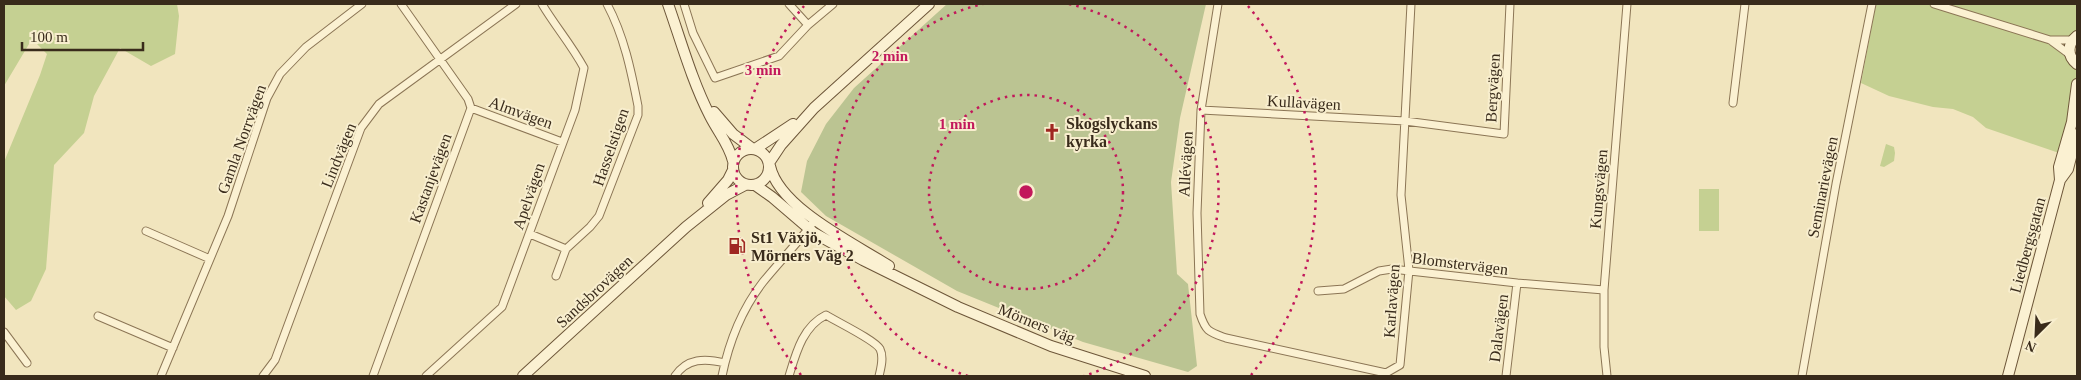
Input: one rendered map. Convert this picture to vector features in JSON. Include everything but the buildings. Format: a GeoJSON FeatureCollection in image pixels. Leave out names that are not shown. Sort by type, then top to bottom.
{"type":"FeatureCollection","features":[{"type":"Feature","properties":{"kind":"main road"},"geometry":{"type":"LineString","coordinates":[[668,4],[702,97],[710,116],[728,147],[737,180],[750,185],[765,180],[769,165],[780,145],[814,108],[929,4]]}},
{"type":"Feature","properties":{"kind":"main road"},"geometry":{"type":"LineString","coordinates":[[2075,38],[2069,46],[2069,54],[2077,65]]}},
{"type":"Feature","properties":{"kind":"main road","name":"Liedbergsgatan"},"geometry":{"type":"LineString","coordinates":[[2071,152],[2072,122],[2077,84]]}},
{"type":"Feature","properties":{"kind":"main road"},"geometry":{"type":"LineString","coordinates":[[702,97],[733,134],[765,155],[769,165]]}},
{"type":"Feature","properties":{"kind":"main road"},"geometry":{"type":"LineString","coordinates":[[733,165],[740,152],[764,145],[814,108]]}},
{"type":"Feature","properties":{"kind":"main road","name":"Liedbergsgatan"},"geometry":{"type":"LineString","coordinates":[[2008,376],[2060,180],[2059,166],[2071,152],[2077,134]]}},
{"type":"Feature","properties":{"kind":"main road","name":"Sandsbrovägen"},"geometry":{"type":"LineString","coordinates":[[686,227],[720,190],[733,165]]}},
{"type":"Feature","properties":{"kind":"main road","name":"Mörners väg"},"geometry":{"type":"LineString","coordinates":[[769,165],[771,175],[780,188],[815,220],[921,288]]}},
{"type":"Feature","properties":{"kind":"main road","name":"Sandsbrovägen"},"geometry":{"type":"LineString","coordinates":[[523,376],[686,227],[726,195],[750,185]]}},
{"type":"Feature","properties":{"kind":"main road","name":"Mörners väg"},"geometry":{"type":"LineString","coordinates":[[750,185],[772,197],[808,229],[863,260],[958,307],[1051,346],[1145,376]]}},
{"type":"Feature","properties":{"kind":"street","name":"Gamla Norrvägen"},"geometry":{"type":"LineString","coordinates":[[161,376],[228,216],[267,98],[280,74],[306,47],[362,4]]}},
{"type":"Feature","properties":{"kind":"street"},"geometry":{"type":"LineString","coordinates":[[401,4],[468,99],[471,108]]}},
{"type":"Feature","properties":{"kind":"street","name":"Lindvägen"},"geometry":{"type":"LineString","coordinates":[[263,376],[275,360],[361,128],[379,104],[516,4]]}},
{"type":"Feature","properties":{"kind":"street","name":"Apelvägen"},"geometry":{"type":"LineString","coordinates":[[426,376],[502,307],[575,110],[584,68],[542,4]]}},
{"type":"Feature","properties":{"kind":"street","name":"Hasselstigen"},"geometry":{"type":"LineString","coordinates":[[566,249],[590,227],[602,211],[638,115],[638,106],[626,49],[616,21],[607,4]]}},
{"type":"Feature","properties":{"kind":"street"},"geometry":{"type":"LineString","coordinates":[[684,4],[693,33],[715,78],[779,56],[808,25],[832,4]]}},
{"type":"Feature","properties":{"kind":"street"},"geometry":{"type":"LineString","coordinates":[[789,4],[808,25]]}},
{"type":"Feature","properties":{"kind":"street","name":"Allévägen"},"geometry":{"type":"LineString","coordinates":[[1204,326],[1200,314],[1197,213],[1201,110],[1218,4]]}},
{"type":"Feature","properties":{"kind":"street","name":"Karlavägen"},"geometry":{"type":"LineString","coordinates":[[1204,326],[1210,333],[1226,338],[1386,373],[1400,365],[1409,270],[1401,195],[1411,4]]}},
{"type":"Feature","properties":{"kind":"street","name":"Bergvägen"},"geometry":{"type":"LineString","coordinates":[[1405,121],[1504,134],[1510,4]]}},
{"type":"Feature","properties":{"kind":"street","name":"Kungsvägen"},"geometry":{"type":"LineString","coordinates":[[1607,376],[1604,347],[1604,290],[1627,4]]}},
{"type":"Feature","properties":{"kind":"street"},"geometry":{"type":"LineString","coordinates":[[1733,103],[1745,4]]}},
{"type":"Feature","properties":{"kind":"street","name":"Seminarievägen"},"geometry":{"type":"LineString","coordinates":[[1802,376],[1836,184],[1872,4]]}},
{"type":"Feature","properties":{"kind":"street"},"geometry":{"type":"LineString","coordinates":[[1934,4],[2050,40],[2069,54]]}},
{"type":"Feature","properties":{"kind":"street"},"geometry":{"type":"LineString","coordinates":[[2050,40],[2054,38],[2075,38]]}},
{"type":"Feature","properties":{"kind":"street","name":"Almvägen"},"geometry":{"type":"LineString","coordinates":[[471,108],[562,142]]}},
{"type":"Feature","properties":{"kind":"street","name":"Kastanjevägen"},"geometry":{"type":"LineString","coordinates":[[373,376],[471,108]]}},
{"type":"Feature","properties":{"kind":"street","name":"Kullavägen"},"geometry":{"type":"LineString","coordinates":[[1201,110],[1405,121]]}},
{"type":"Feature","properties":{"kind":"street"},"geometry":{"type":"LineString","coordinates":[[722,376],[736,329],[752,298],[815,220]]}},
{"type":"Feature","properties":{"kind":"street"},"geometry":{"type":"LineString","coordinates":[[146,231],[210,259]]}},
{"type":"Feature","properties":{"kind":"street"},"geometry":{"type":"LineString","coordinates":[[530,234],[566,249],[556,276]]}},
{"type":"Feature","properties":{"kind":"street","name":"Blomstervägen"},"geometry":{"type":"LineString","coordinates":[[1318,291],[1344,289],[1379,271],[1392,269],[1517,283],[1604,290]]}},
{"type":"Feature","properties":{"kind":"street","name":"Dalavägen"},"geometry":{"type":"LineString","coordinates":[[1506,376],[1517,283]]}},
{"type":"Feature","properties":{"kind":"street"},"geometry":{"type":"LineString","coordinates":[[789,376],[801,342],[808,330],[817,320],[826,315],[872,342],[880,349],[882,360],[879,376]]}},
{"type":"Feature","properties":{"kind":"street"},"geometry":{"type":"LineString","coordinates":[[98,316],[173,348]]}},
{"type":"Feature","properties":{"kind":"street"},"geometry":{"type":"LineString","coordinates":[[4,332],[27,363]]}},
{"type":"Feature","properties":{"kind":"street"},"geometry":{"type":"LineString","coordinates":[[675,376],[688,362],[709,360],[725,363]]}},
{"type":"Feature","properties":{"kind":"green space"},"geometry":{"type":"Polygon","coordinates":[[[4,4],[177,4],[179,16],[175,54],[151,66],[120,48],[94,96],[84,133],[54,165],[46,269],[31,301],[16,310],[4,296],[4,162],[47,54],[32,39],[4,86],[4,4]]]}},
{"type":"Feature","properties":{"kind":"green space"},"geometry":{"type":"Polygon","coordinates":[[[947,4],[1206,4],[1180,118],[1171,182],[1177,274],[1188,284],[1197,366],[1188,372],[1083,342],[957,291],[826,216],[801,192],[807,161],[826,124],[854,88],[947,4]]]}},
{"type":"Feature","properties":{"kind":"green space"},"geometry":{"type":"Polygon","coordinates":[[[1876,4],[2077,4],[2077,36],[2072,40],[2077,68],[2077,84],[2062,154],[1986,128],[1973,117],[1953,109],[1933,107],[1889,96],[1861,83],[1876,4]]]}},
{"type":"Feature","properties":{"kind":"green space"},"geometry":{"type":"Polygon","coordinates":[[[1886,144],[1894,147],[1895,153],[1894,161],[1884,167],[1880,166],[1886,144]]]}},
{"type":"Feature","properties":{"kind":"green space"},"geometry":{"type":"Polygon","coordinates":[[[1699,189],[1719,189],[1719,231],[1699,231],[1699,189]]]}},
{"type":"Feature","properties":{"kind":"place","name":"Skogslyckans kyrka"},"geometry":{"type":"Point","coordinates":[1052,132]}},
{"type":"Feature","properties":{"kind":"place","name":"St1 Växjö, Mörners Väg 2"},"geometry":{"type":"Point","coordinates":[737,246]}}]}
